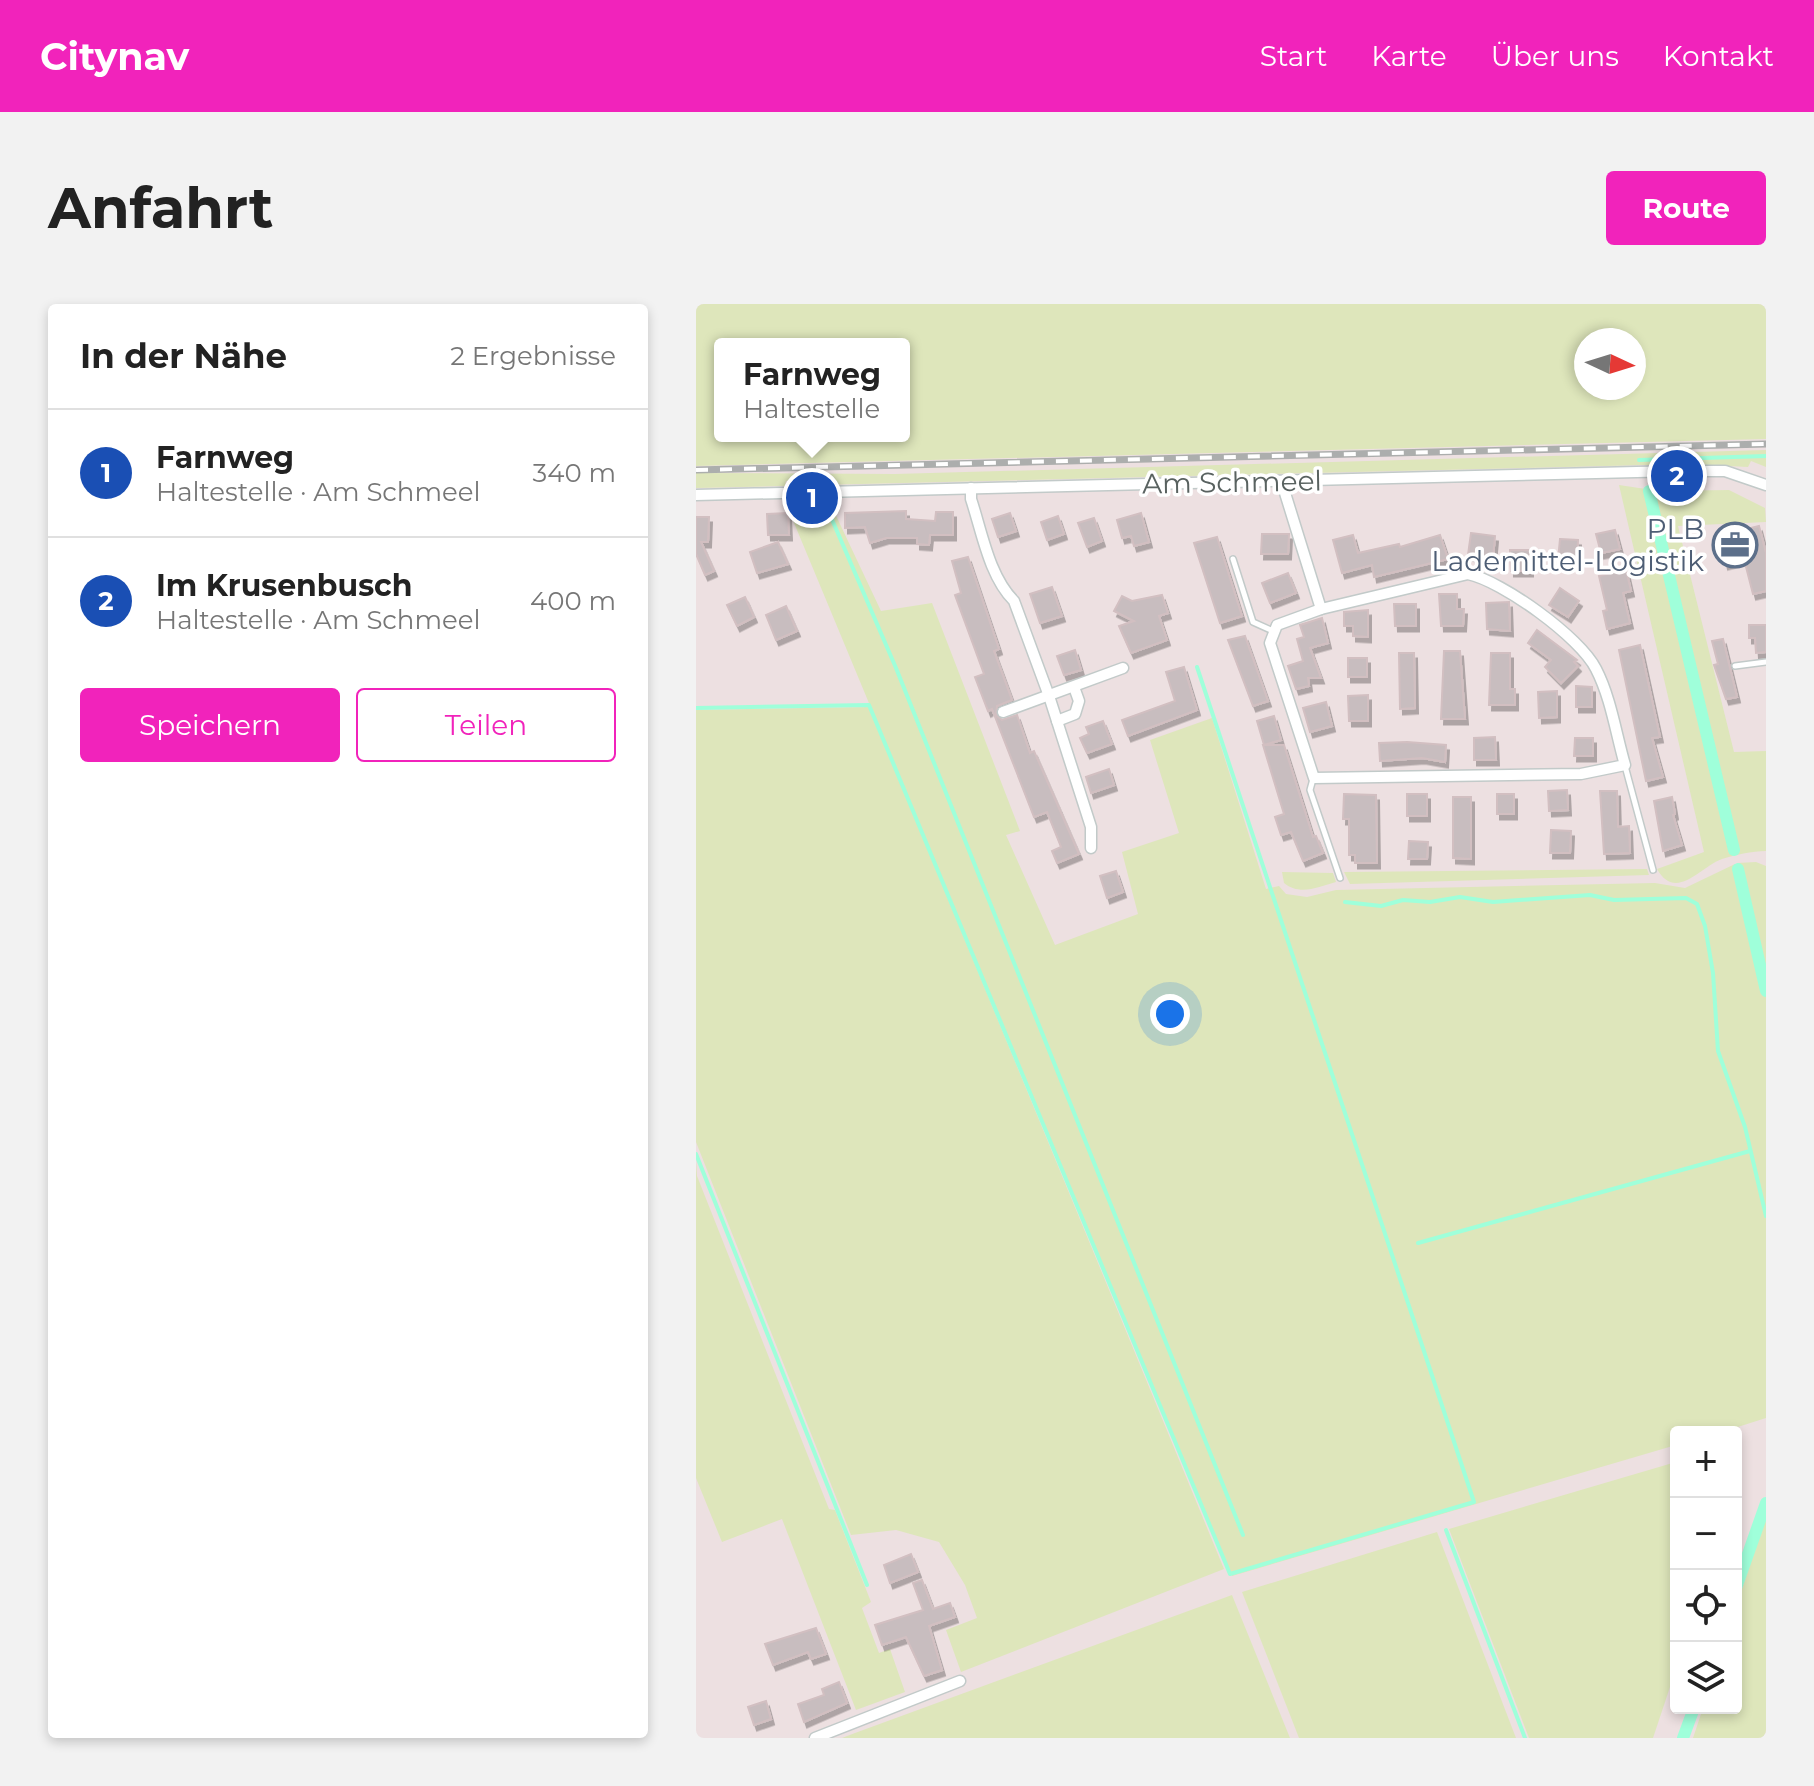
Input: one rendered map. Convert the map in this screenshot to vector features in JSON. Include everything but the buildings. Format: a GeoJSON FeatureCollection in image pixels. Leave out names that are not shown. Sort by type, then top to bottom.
{"type":"FeatureCollection","features":[{"type":"Feature","properties":{"kind":"street","name":"Am Schmeel"},"geometry":{"type":"LineString","coordinates":[[696,495],[1725,471],[1766,485]]}},
{"type":"Feature","properties":{"kind":"street"},"geometry":{"type":"LineString","coordinates":[[1285,481],[1285,493],[1321,609]]}},
{"type":"Feature","properties":{"kind":"street"},"geometry":{"type":"LineString","coordinates":[[971,488],[971,499],[996,575],[1003,591],[1014,601],[1049,696],[1091,827],[1091,848]]}},
{"type":"Feature","properties":{"kind":"street"},"geometry":{"type":"LineString","coordinates":[[1455,576],[1488,578],[1526,602],[1595,665],[1625,765],[1581,774],[1314,778],[1270,643],[1274,631],[1282,622],[1321,609],[1455,576]]}},
{"type":"Feature","properties":{"kind":"street"},"geometry":{"type":"LineString","coordinates":[[1003,712],[1123,668]]}},
{"type":"Feature","properties":{"kind":"street"},"geometry":{"type":"LineString","coordinates":[[1057,721],[1075,714],[1079,701],[1074,687]]}},
{"type":"Feature","properties":{"kind":"street"},"geometry":{"type":"LineString","coordinates":[[815,1738],[960,1681]]}},
{"type":"Feature","properties":{"kind":"lane"},"geometry":{"type":"LineString","coordinates":[[1233,559],[1253,622],[1274,631]]}},
{"type":"Feature","properties":{"kind":"lane"},"geometry":{"type":"LineString","coordinates":[[1735,666],[1766,662]]}},
{"type":"Feature","properties":{"kind":"lane"},"geometry":{"type":"LineString","coordinates":[[1625,765],[1653,870]]}},
{"type":"Feature","properties":{"kind":"lane"},"geometry":{"type":"LineString","coordinates":[[1314,778],[1310,790],[1340,878]]}},
{"type":"Feature","properties":{"kind":"green space"},"geometry":{"type":"Polygon","coordinates":[[[696,304],[1766,304],[1766,439],[696,466],[696,304]]]}},
{"type":"Feature","properties":{"kind":"green space"},"geometry":{"type":"Polygon","coordinates":[[[1766,450],[1766,467],[1751,461],[1748,467],[1688,464],[819,485],[818,480],[786,481],[785,486],[696,488],[696,473],[895,474],[1766,450]]]}},
{"type":"Feature","properties":{"kind":"green space"},"geometry":{"type":"Polygon","coordinates":[[[1619,485],[1659,491],[1729,490],[1765,508],[1766,522],[1678,526],[1734,752],[1766,751],[1766,851],[1722,859],[1680,882],[1664,878],[1657,869],[1704,852],[1619,485]]]}},
{"type":"Feature","properties":{"kind":"green space"},"geometry":{"type":"Polygon","coordinates":[[[831,505],[881,611],[932,603],[1020,831],[1006,835],[1055,945],[1138,914],[1122,852],[1179,833],[1150,740],[1212,718],[1266,889],[1279,886],[1286,894],[1307,897],[1336,890],[1655,883],[1685,888],[1735,864],[1766,994],[1766,1418],[1741,1426],[1670,1426],[1670,1447],[1232,1576],[787,506],[831,505]]]}},
{"type":"Feature","properties":{"kind":"green space"},"geometry":{"type":"Polygon","coordinates":[[[869,707],[1224,1569],[961,1672],[946,1630],[977,1618],[965,1585],[939,1542],[896,1530],[851,1535],[696,1142],[696,710],[869,707]]]}},
{"type":"Feature","properties":{"kind":"green space"},"geometry":{"type":"Polygon","coordinates":[[[1756,862],[1766,866],[1766,984],[1737,863],[1756,862]]]}},
{"type":"Feature","properties":{"kind":"green space"},"geometry":{"type":"Polygon","coordinates":[[[1647,869],[1649,875],[1350,884],[1344,872],[1647,869]]]}},
{"type":"Feature","properties":{"kind":"green space"},"geometry":{"type":"Polygon","coordinates":[[[1282,872],[1333,873],[1336,882],[1296,889],[1284,883],[1282,872]]]}},
{"type":"Feature","properties":{"kind":"green space"},"geometry":{"type":"Polygon","coordinates":[[[696,1161],[697,1176],[829,1509],[835,1510],[871,1602],[862,1608],[879,1653],[890,1649],[905,1692],[856,1710],[782,1519],[722,1542],[696,1478],[696,1161]]]}},
{"type":"Feature","properties":{"kind":"green space"},"geometry":{"type":"Polygon","coordinates":[[[1670,1464],[1670,1687],[1653,1738],[1529,1738],[1449,1529],[1670,1464]]]}},
{"type":"Feature","properties":{"kind":"green space"},"geometry":{"type":"Polygon","coordinates":[[[1766,1515],[1766,1738],[1693,1738],[1701,1714],[1742,1714],[1742,1589],[1766,1515]]]}},
{"type":"Feature","properties":{"kind":"green space"},"geometry":{"type":"Polygon","coordinates":[[[1437,1532],[1516,1738],[1299,1738],[1242,1592],[1437,1532]]]}},
{"type":"Feature","properties":{"kind":"green space"},"geometry":{"type":"Polygon","coordinates":[[[1232,1595],[1290,1738],[842,1738],[855,1733],[1232,1595]]]}},
{"type":"Feature","properties":{"kind":"waterway"},"geometry":{"type":"LineString","coordinates":[[1639,460],[1766,456]]}},
{"type":"Feature","properties":{"kind":"waterway"},"geometry":{"type":"LineString","coordinates":[[1649,491],[1734,850]]}},
{"type":"Feature","properties":{"kind":"waterway"},"geometry":{"type":"LineString","coordinates":[[827,508],[896,668],[1243,1535]]}},
{"type":"Feature","properties":{"kind":"waterway"},"geometry":{"type":"LineString","coordinates":[[696,708],[869,705],[1230,1574],[1474,1502],[1197,667]]}},
{"type":"Feature","properties":{"kind":"waterway"},"geometry":{"type":"LineString","coordinates":[[1738,869],[1766,991]]}},
{"type":"Feature","properties":{"kind":"waterway"},"geometry":{"type":"LineString","coordinates":[[1345,902],[1381,906],[1403,900],[1430,902],[1460,897],[1493,902],[1590,895],[1614,900],[1686,898],[1697,904],[1705,926],[1713,973],[1718,1051],[1745,1127],[1766,1216]]}},
{"type":"Feature","properties":{"kind":"waterway"},"geometry":{"type":"LineString","coordinates":[[1418,1243],[1750,1151]]}},
{"type":"Feature","properties":{"kind":"waterway"},"geometry":{"type":"LineString","coordinates":[[696,1154],[867,1585]]}},
{"type":"Feature","properties":{"kind":"waterway"},"geometry":{"type":"LineString","coordinates":[[1742,1571],[1766,1503]]}},
{"type":"Feature","properties":{"kind":"waterway"},"geometry":{"type":"LineString","coordinates":[[1446,1530],[1525,1738]]}},
{"type":"Feature","properties":{"kind":"waterway"},"geometry":{"type":"LineString","coordinates":[[1683,1738],[1692,1714]]}},
{"type":"Feature","properties":{"kind":"railway"},"geometry":{"type":"LineString","coordinates":[[696,470],[1766,444]]}},
{"type":"Feature","properties":{"kind":"place","name":"Im Krusenbusch"},"geometry":{"type":"Point","coordinates":[1677,476]}},
{"type":"Feature","properties":{"kind":"place","name":"Farnweg"},"geometry":{"type":"Point","coordinates":[812,498]}},
{"type":"Feature","properties":{"kind":"place","name":"PLB Lademittel-Logistik"},"geometry":{"type":"Point","coordinates":[1735,545]}}]}
